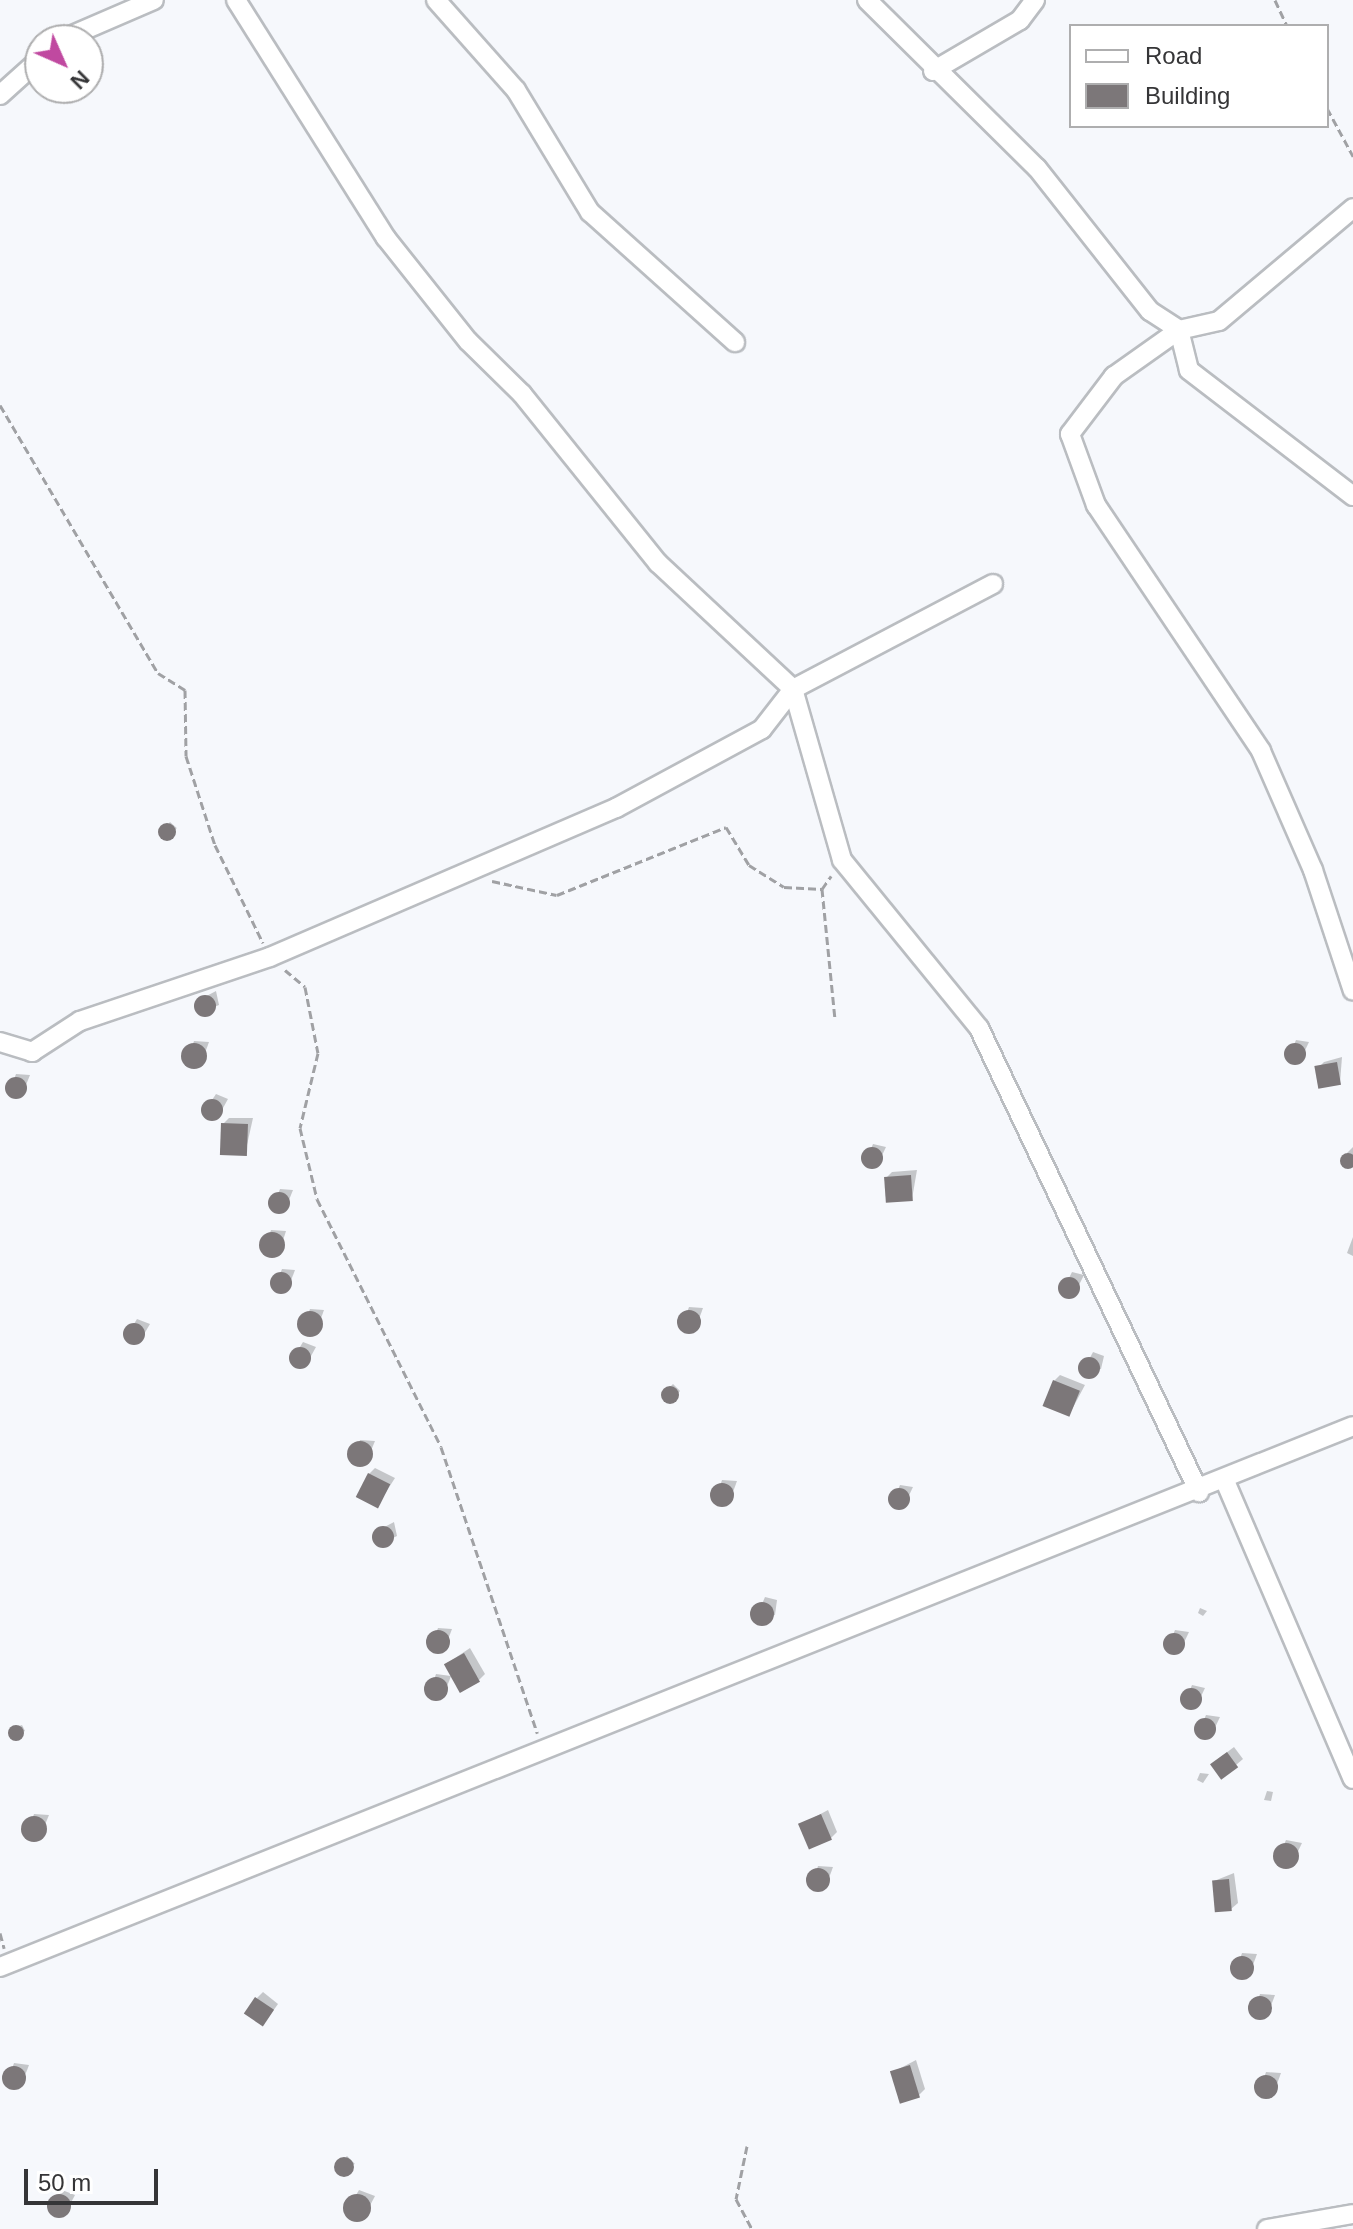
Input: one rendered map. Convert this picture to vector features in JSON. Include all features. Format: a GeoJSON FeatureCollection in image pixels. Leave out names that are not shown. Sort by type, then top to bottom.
{"type":"FeatureCollection","features":[{"type":"Feature","properties":{"kind":"street"},"geometry":{"type":"LineString","coordinates":[[98,24],[154,0]]}},
{"type":"Feature","properties":{"kind":"street"},"geometry":{"type":"LineString","coordinates":[[236,0],[293,80],[386,238],[468,341],[522,394],[658,563],[793,689],[842,860],[979,1028],[1199,1492]]}},
{"type":"Feature","properties":{"kind":"street"},"geometry":{"type":"LineString","coordinates":[[436,0],[516,90],[590,212],[735,342]]}},
{"type":"Feature","properties":{"kind":"street"},"geometry":{"type":"LineString","coordinates":[[867,0],[933,71],[1037,168],[1150,311],[1179,330],[1189,370],[1353,496]]}},
{"type":"Feature","properties":{"kind":"street"},"geometry":{"type":"LineString","coordinates":[[933,71],[1020,20],[1035,0]]}},
{"type":"Feature","properties":{"kind":"street"},"geometry":{"type":"LineString","coordinates":[[0,95],[24,73]]}},
{"type":"Feature","properties":{"kind":"street"},"geometry":{"type":"LineString","coordinates":[[1353,208],[1219,321],[1179,330],[1114,376],[1070,434],[1096,505],[1261,751],[1313,870],[1353,991]]}},
{"type":"Feature","properties":{"kind":"street"},"geometry":{"type":"LineString","coordinates":[[0,1042],[32,1052],[80,1021],[270,957],[616,808],[762,729],[793,689],[993,584]]}},
{"type":"Feature","properties":{"kind":"street"},"geometry":{"type":"LineString","coordinates":[[0,1967],[1199,1492],[1353,1426]]}},
{"type":"Feature","properties":{"kind":"street"},"geometry":{"type":"LineString","coordinates":[[1225,1481],[1353,1779]]}},
{"type":"Feature","properties":{"kind":"street"},"geometry":{"type":"LineString","coordinates":[[1267,2229],[1353,2214]]}},
{"type":"Feature","properties":{"kind":"path"},"geometry":{"type":"LineString","coordinates":[[1275,0],[1286,24]]}},
{"type":"Feature","properties":{"kind":"path"},"geometry":{"type":"LineString","coordinates":[[1329,112],[1353,156]]}},
{"type":"Feature","properties":{"kind":"path"},"geometry":{"type":"LineString","coordinates":[[0,405],[158,673],[185,690],[186,756],[215,845],[270,957],[305,987],[318,1053],[300,1128],[317,1199],[441,1447],[544,1751]]}},
{"type":"Feature","properties":{"kind":"path"},"geometry":{"type":"LineString","coordinates":[[459,874],[557,895],[726,827],[749,865],[784,887],[822,889]]}},
{"type":"Feature","properties":{"kind":"path"},"geometry":{"type":"LineString","coordinates":[[835,1019],[822,889],[842,860]]}},
{"type":"Feature","properties":{"kind":"path"},"geometry":{"type":"LineString","coordinates":[[747,2146],[736,2199],[752,2229]]}},
{"type":"Feature","properties":{"kind":"building"},"geometry":{"type":"Polygon","coordinates":[[[167,823],[176,832],[167,841],[158,832],[167,823]]]}},
{"type":"Feature","properties":{"kind":"building"},"geometry":{"type":"Polygon","coordinates":[[[205,995],[213,998],[216,1006],[213,1014],[205,1017],[197,1014],[194,1006],[197,998],[205,995]]]}},
{"type":"Feature","properties":{"kind":"building"},"geometry":{"type":"Polygon","coordinates":[[[194,1043],[203,1047],[207,1056],[203,1065],[194,1069],[185,1065],[181,1056],[185,1047],[194,1043]]]}},
{"type":"Feature","properties":{"kind":"building"},"geometry":{"type":"Polygon","coordinates":[[[1295,1043],[1303,1046],[1306,1054],[1303,1062],[1295,1065],[1287,1062],[1284,1054],[1287,1046],[1295,1043]]]}},
{"type":"Feature","properties":{"kind":"building"},"geometry":{"type":"Polygon","coordinates":[[[1337,1062],[1341,1085],[1318,1089],[1314,1066],[1337,1062]]]}},
{"type":"Feature","properties":{"kind":"building"},"geometry":{"type":"Polygon","coordinates":[[[16,1077],[24,1080],[27,1088],[24,1096],[16,1099],[8,1096],[5,1088],[8,1080],[16,1077]]]}},
{"type":"Feature","properties":{"kind":"building"},"geometry":{"type":"Polygon","coordinates":[[[212,1099],[220,1102],[223,1110],[220,1118],[212,1121],[204,1118],[201,1110],[204,1102],[212,1099]]]}},
{"type":"Feature","properties":{"kind":"building"},"geometry":{"type":"Polygon","coordinates":[[[221,1123],[248,1124],[247,1156],[220,1155],[221,1123]]]}},
{"type":"Feature","properties":{"kind":"building"},"geometry":{"type":"Polygon","coordinates":[[[872,1147],[880,1150],[883,1158],[880,1166],[872,1169],[864,1166],[861,1158],[864,1150],[872,1147]]]}},
{"type":"Feature","properties":{"kind":"building"},"geometry":{"type":"Polygon","coordinates":[[[1345,1153],[1354,1155],[1354,1167],[1345,1169],[1340,1164],[1340,1158],[1345,1153]]]}},
{"type":"Feature","properties":{"kind":"building"},"geometry":{"type":"Polygon","coordinates":[[[911,1175],[913,1201],[886,1203],[884,1177],[911,1175]]]}},
{"type":"Feature","properties":{"kind":"building"},"geometry":{"type":"Polygon","coordinates":[[[279,1192],[287,1195],[290,1203],[287,1211],[279,1214],[271,1211],[268,1203],[271,1195],[279,1192]]]}},
{"type":"Feature","properties":{"kind":"building"},"geometry":{"type":"Polygon","coordinates":[[[272,1232],[281,1236],[285,1245],[281,1254],[272,1258],[263,1254],[259,1245],[263,1236],[272,1232]]]}},
{"type":"Feature","properties":{"kind":"building"},"geometry":{"type":"Polygon","coordinates":[[[281,1272],[289,1275],[292,1283],[289,1291],[281,1294],[273,1291],[270,1283],[273,1275],[281,1272]]]}},
{"type":"Feature","properties":{"kind":"building"},"geometry":{"type":"Polygon","coordinates":[[[1069,1277],[1077,1280],[1080,1288],[1077,1296],[1069,1299],[1061,1296],[1058,1288],[1061,1280],[1069,1277]]]}},
{"type":"Feature","properties":{"kind":"building"},"geometry":{"type":"Polygon","coordinates":[[[689,1310],[698,1313],[701,1322],[698,1331],[689,1334],[680,1331],[677,1322],[680,1313],[689,1310]]]}},
{"type":"Feature","properties":{"kind":"building"},"geometry":{"type":"Polygon","coordinates":[[[310,1311],[319,1315],[323,1324],[319,1333],[310,1337],[301,1333],[297,1324],[301,1315],[310,1311]]]}},
{"type":"Feature","properties":{"kind":"building"},"geometry":{"type":"Polygon","coordinates":[[[134,1323],[142,1326],[145,1334],[142,1342],[134,1345],[126,1342],[123,1334],[126,1326],[134,1323]]]}},
{"type":"Feature","properties":{"kind":"building"},"geometry":{"type":"Polygon","coordinates":[[[300,1347],[308,1350],[311,1358],[308,1366],[300,1369],[292,1366],[289,1358],[292,1350],[300,1347]]]}},
{"type":"Feature","properties":{"kind":"building"},"geometry":{"type":"Polygon","coordinates":[[[1089,1357],[1097,1360],[1100,1368],[1097,1376],[1089,1379],[1081,1376],[1078,1368],[1081,1360],[1089,1357]]]}},
{"type":"Feature","properties":{"kind":"building"},"geometry":{"type":"Polygon","coordinates":[[[1053,1380],[1080,1391],[1069,1417],[1043,1406],[1053,1380]]]}},
{"type":"Feature","properties":{"kind":"building"},"geometry":{"type":"Polygon","coordinates":[[[670,1386],[679,1395],[670,1404],[661,1395],[670,1386]]]}},
{"type":"Feature","properties":{"kind":"building"},"geometry":{"type":"Polygon","coordinates":[[[360,1441],[369,1445],[373,1454],[369,1463],[360,1467],[351,1463],[347,1454],[351,1445],[360,1441]]]}},
{"type":"Feature","properties":{"kind":"building"},"geometry":{"type":"Polygon","coordinates":[[[368,1473],[390,1484],[378,1508],[356,1497],[368,1473]]]}},
{"type":"Feature","properties":{"kind":"building"},"geometry":{"type":"Polygon","coordinates":[[[722,1483],[731,1486],[734,1495],[731,1504],[722,1507],[713,1504],[710,1495],[713,1486],[722,1483]]]}},
{"type":"Feature","properties":{"kind":"building"},"geometry":{"type":"Polygon","coordinates":[[[899,1488],[907,1491],[910,1499],[907,1507],[899,1510],[891,1507],[888,1499],[891,1491],[899,1488]]]}},
{"type":"Feature","properties":{"kind":"building"},"geometry":{"type":"Polygon","coordinates":[[[383,1526],[391,1529],[394,1537],[391,1545],[383,1548],[375,1545],[372,1537],[375,1529],[383,1526]]]}},
{"type":"Feature","properties":{"kind":"building"},"geometry":{"type":"Polygon","coordinates":[[[762,1602],[771,1605],[774,1614],[771,1623],[762,1626],[753,1623],[750,1614],[753,1605],[762,1602]]]}},
{"type":"Feature","properties":{"kind":"building"},"geometry":{"type":"Polygon","coordinates":[[[438,1630],[447,1633],[450,1642],[447,1651],[438,1654],[429,1651],[426,1642],[429,1633],[438,1630]]]}},
{"type":"Feature","properties":{"kind":"building"},"geometry":{"type":"Polygon","coordinates":[[[1174,1633],[1182,1636],[1185,1644],[1182,1652],[1174,1655],[1166,1652],[1163,1644],[1166,1636],[1174,1633]]]}},
{"type":"Feature","properties":{"kind":"building"},"geometry":{"type":"Polygon","coordinates":[[[464,1653],[480,1682],[460,1693],[444,1664],[464,1653]]]}},
{"type":"Feature","properties":{"kind":"building"},"geometry":{"type":"Polygon","coordinates":[[[436,1677],[445,1680],[448,1689],[445,1698],[436,1701],[427,1698],[424,1689],[427,1680],[436,1677]]]}},
{"type":"Feature","properties":{"kind":"building"},"geometry":{"type":"Polygon","coordinates":[[[1191,1688],[1199,1691],[1202,1699],[1199,1707],[1191,1710],[1183,1707],[1180,1699],[1183,1691],[1191,1688]]]}},
{"type":"Feature","properties":{"kind":"building"},"geometry":{"type":"Polygon","coordinates":[[[1205,1718],[1213,1721],[1216,1729],[1213,1737],[1205,1740],[1197,1737],[1194,1729],[1197,1721],[1205,1718]]]}},
{"type":"Feature","properties":{"kind":"building"},"geometry":{"type":"Polygon","coordinates":[[[13,1725],[19,1725],[24,1733],[22,1739],[13,1741],[8,1736],[8,1730],[13,1725]]]}},
{"type":"Feature","properties":{"kind":"building"},"geometry":{"type":"Polygon","coordinates":[[[1227,1752],[1238,1767],[1221,1780],[1210,1764],[1227,1752]]]}},
{"type":"Feature","properties":{"kind":"building"},"geometry":{"type":"Polygon","coordinates":[[[821,1814],[832,1840],[809,1850],[798,1824],[821,1814]]]}},
{"type":"Feature","properties":{"kind":"building"},"geometry":{"type":"Polygon","coordinates":[[[34,1816],[43,1820],[47,1829],[43,1838],[34,1842],[25,1838],[21,1829],[25,1820],[34,1816]]]}},
{"type":"Feature","properties":{"kind":"building"},"geometry":{"type":"Polygon","coordinates":[[[1286,1843],[1295,1847],[1299,1856],[1295,1865],[1286,1869],[1277,1865],[1273,1856],[1277,1847],[1286,1843]]]}},
{"type":"Feature","properties":{"kind":"building"},"geometry":{"type":"Polygon","coordinates":[[[818,1868],[827,1871],[830,1880],[827,1889],[818,1892],[809,1889],[806,1880],[809,1871],[818,1868]]]}},
{"type":"Feature","properties":{"kind":"building"},"geometry":{"type":"Polygon","coordinates":[[[1229,1879],[1232,1911],[1215,1912],[1212,1880],[1229,1879]]]}},
{"type":"Feature","properties":{"kind":"building"},"geometry":{"type":"Polygon","coordinates":[[[1242,1956],[1251,1959],[1254,1968],[1251,1977],[1242,1980],[1233,1977],[1230,1968],[1233,1959],[1242,1956]]]}},
{"type":"Feature","properties":{"kind":"building"},"geometry":{"type":"Polygon","coordinates":[[[1260,1996],[1269,1999],[1272,2008],[1269,2017],[1260,2020],[1251,2017],[1248,2008],[1251,1999],[1260,1996]]]}},
{"type":"Feature","properties":{"kind":"building"},"geometry":{"type":"Polygon","coordinates":[[[255,1997],[274,2010],[263,2026],[244,2014],[255,1997]]]}},
{"type":"Feature","properties":{"kind":"building"},"geometry":{"type":"Polygon","coordinates":[[[910,2065],[920,2098],[900,2104],[890,2071],[910,2065]]]}},
{"type":"Feature","properties":{"kind":"building"},"geometry":{"type":"Polygon","coordinates":[[[14,2066],[23,2069],[26,2078],[23,2087],[14,2090],[5,2087],[2,2078],[5,2069],[14,2066]]]}},
{"type":"Feature","properties":{"kind":"building"},"geometry":{"type":"Polygon","coordinates":[[[1266,2075],[1275,2078],[1278,2087],[1275,2096],[1266,2099],[1257,2096],[1254,2087],[1257,2078],[1266,2075]]]}},
{"type":"Feature","properties":{"kind":"building"},"geometry":{"type":"Polygon","coordinates":[[[344,2157],[351,2160],[354,2167],[351,2174],[344,2177],[337,2174],[334,2167],[337,2160],[344,2157]]]}},
{"type":"Feature","properties":{"kind":"building"},"geometry":{"type":"Polygon","coordinates":[[[59,2194],[68,2197],[71,2206],[68,2215],[59,2218],[50,2215],[47,2206],[50,2197],[59,2194]]]}},
{"type":"Feature","properties":{"kind":"building"},"geometry":{"type":"Polygon","coordinates":[[[357,2194],[367,2198],[371,2208],[367,2218],[357,2222],[347,2218],[343,2208],[347,2198],[357,2194]]]}}]}
